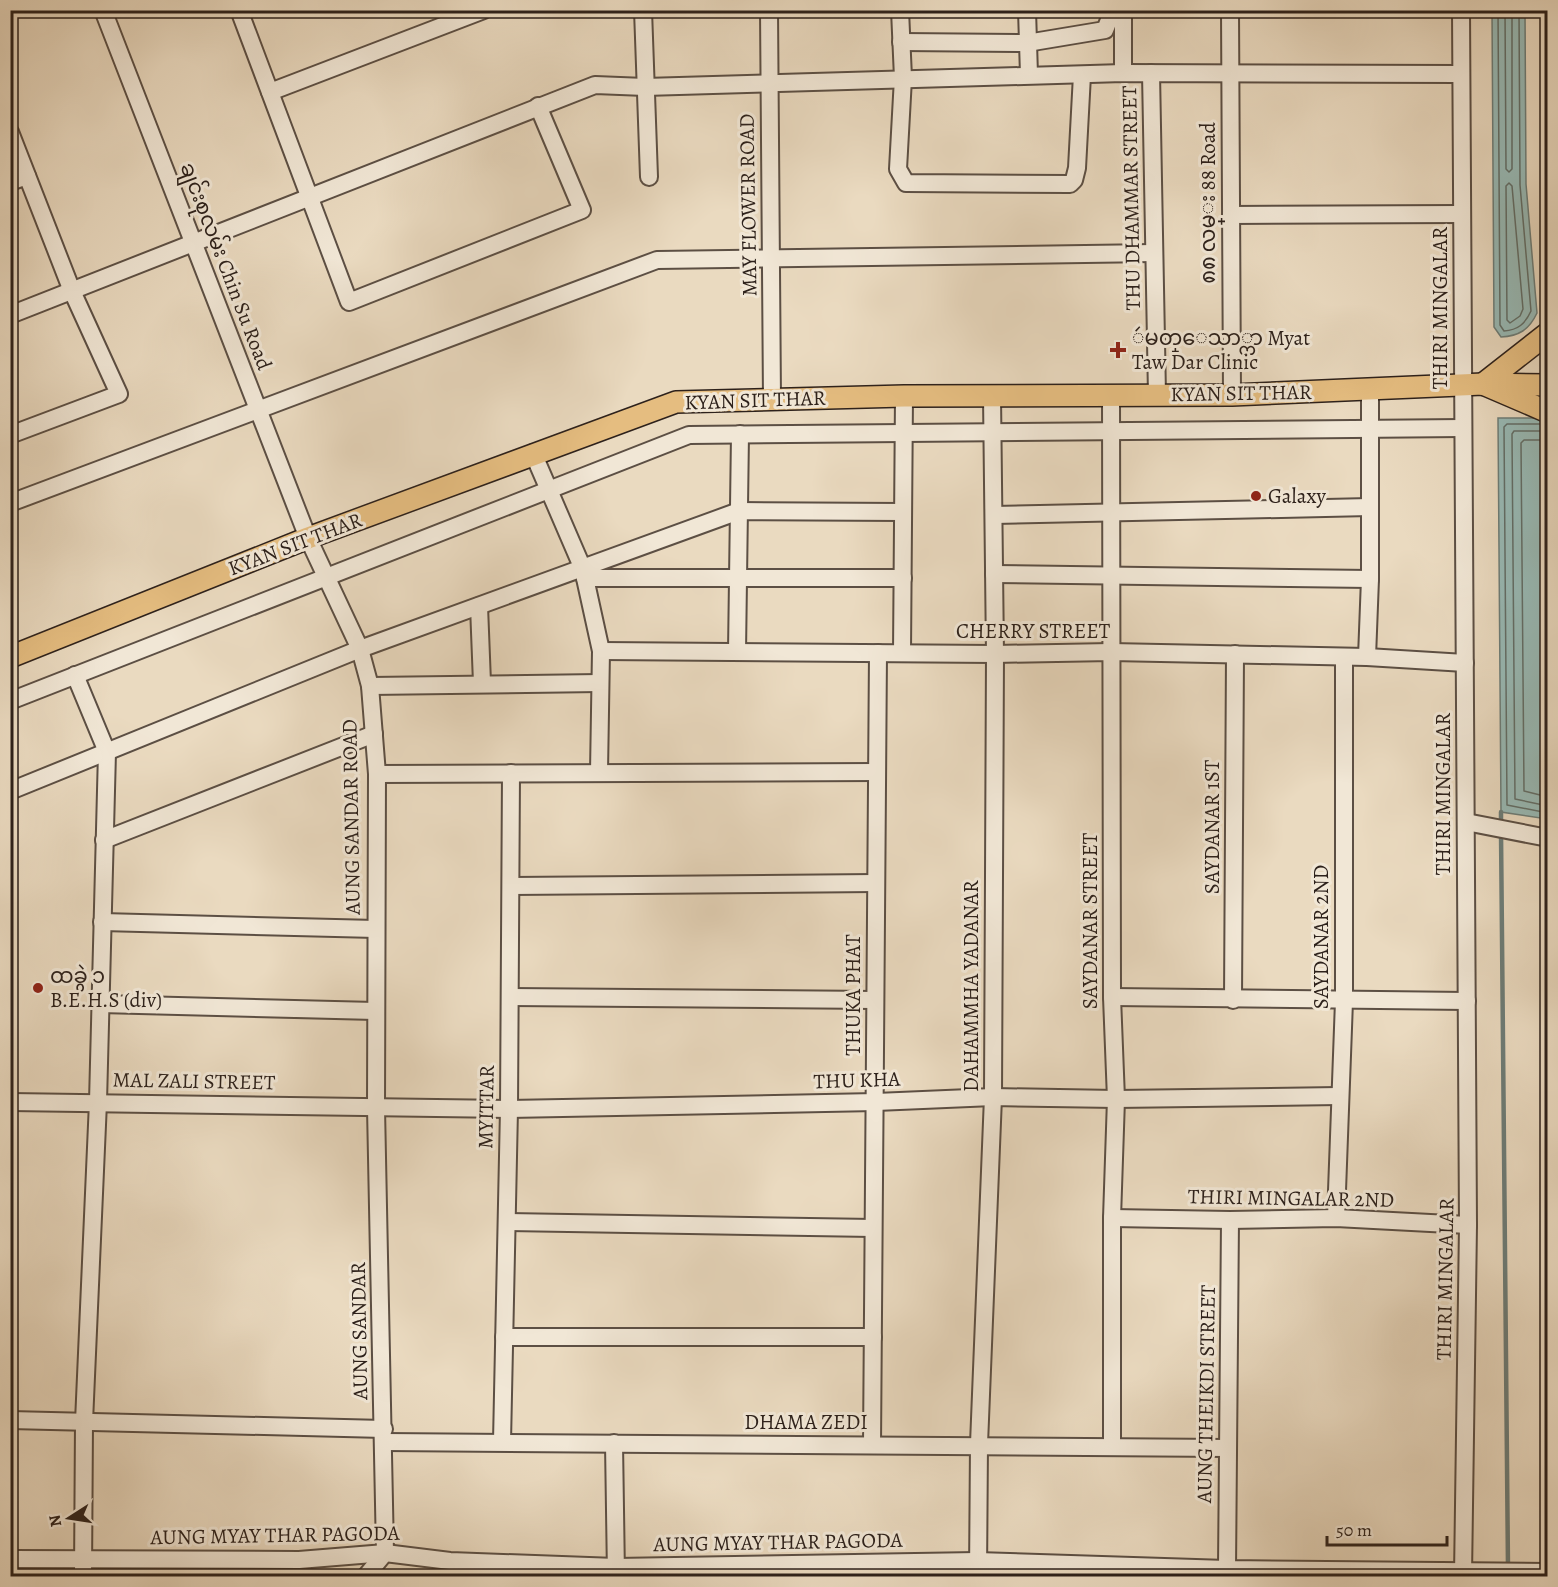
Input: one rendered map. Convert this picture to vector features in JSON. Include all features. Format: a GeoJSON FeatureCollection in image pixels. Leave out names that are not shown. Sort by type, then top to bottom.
{"type":"FeatureCollection","features":[{"type":"Feature","properties":{"kind":"main road"},"geometry":{"type":"LineString","coordinates":[[1473,385],[1548,333]]}},
{"type":"Feature","properties":{"kind":"main road"},"geometry":{"type":"LineString","coordinates":[[1473,385],[1548,412]]}},
{"type":"Feature","properties":{"kind":"main road","name":"KYAN SIT THAR"},"geometry":{"type":"LineString","coordinates":[[10,657],[308,538],[676,402],[904,396],[1232,395],[1473,385],[1548,385]]}},
{"type":"Feature","properties":{"kind":"street","name":"ချင်းစုလမ်း Chin Su Road"},"geometry":{"type":"LineString","coordinates":[[103,10],[308,538]]}},
{"type":"Feature","properties":{"kind":"street"},"geometry":{"type":"LineString","coordinates":[[239,10],[349,302],[582,210],[538,106]]}},
{"type":"Feature","properties":{"kind":"street"},"geometry":{"type":"LineString","coordinates":[[270,92],[484,10]]}},
{"type":"Feature","properties":{"kind":"street"},"geometry":{"type":"LineString","coordinates":[[643,10],[649,177]]}},
{"type":"Feature","properties":{"kind":"street","name":"MAY FLOWER ROAD"},"geometry":{"type":"LineString","coordinates":[[769,10],[772,399]]}},
{"type":"Feature","properties":{"kind":"street"},"geometry":{"type":"LineString","coordinates":[[900,10],[903,78],[898,170],[906,183],[1070,184],[1074,180],[1077,168],[1082,75]]}},
{"type":"Feature","properties":{"kind":"street"},"geometry":{"type":"LineString","coordinates":[[1027,10],[1029,75]]}},
{"type":"Feature","properties":{"kind":"street"},"geometry":{"type":"LineString","coordinates":[[902,42],[1028,43],[1105,30],[1113,10]]}},
{"type":"Feature","properties":{"kind":"street"},"geometry":{"type":"LineString","coordinates":[[1123,10],[1124,73]]}},
{"type":"Feature","properties":{"kind":"street","name":"၈၈ လမ္း 88 Road"},"geometry":{"type":"LineString","coordinates":[[1230,10],[1232,395]]}},
{"type":"Feature","properties":{"kind":"street","name":"THIRI MINGALAR"},"geometry":{"type":"LineString","coordinates":[[1461,10],[1462,214],[1473,385],[1463,428],[1468,1225],[1463,1575]]}},
{"type":"Feature","properties":{"kind":"street"},"geometry":{"type":"LineString","coordinates":[[10,315],[595,85],[645,87],[1124,73],[1461,74]]}},
{"type":"Feature","properties":{"kind":"street","name":"THU DHAMMAR STREET"},"geometry":{"type":"LineString","coordinates":[[1151,74],[1156,395]]}},
{"type":"Feature","properties":{"kind":"street"},"geometry":{"type":"LineString","coordinates":[[10,132],[72,291],[119,394],[10,435]]}},
{"type":"Feature","properties":{"kind":"street"},"geometry":{"type":"LineString","coordinates":[[10,182],[27,176]]}},
{"type":"Feature","properties":{"kind":"street"},"geometry":{"type":"LineString","coordinates":[[1231,215],[1462,214]]}},
{"type":"Feature","properties":{"kind":"street"},"geometry":{"type":"LineString","coordinates":[[10,503],[657,260],[1154,253]]}},
{"type":"Feature","properties":{"kind":"street"},"geometry":{"type":"LineString","coordinates":[[1367,657],[1370,579],[1370,389]]}},
{"type":"Feature","properties":{"kind":"street","name":"SAYDANAR STREET"},"geometry":{"type":"LineString","coordinates":[[1111,395],[1112,997],[1116,1099],[1112,1218],[1112,1447]]}},
{"type":"Feature","properties":{"kind":"street"},"geometry":{"type":"LineString","coordinates":[[902,653],[904,396]]}},
{"type":"Feature","properties":{"kind":"street","name":"DAHAMMHA YADANAR"},"geometry":{"type":"LineString","coordinates":[[978,1569],[979,1444],[993,1097],[995,654],[993,396]]}},
{"type":"Feature","properties":{"kind":"street"},"geometry":{"type":"LineString","coordinates":[[10,701],[325,575],[689,435],[1463,428]]}},
{"type":"Feature","properties":{"kind":"street"},"geometry":{"type":"LineString","coordinates":[[737,652],[740,434]]}},
{"type":"Feature","properties":{"kind":"street"},"geometry":{"type":"LineString","coordinates":[[534,453],[584,573],[601,651],[599,772]]}},
{"type":"Feature","properties":{"kind":"street"},"geometry":{"type":"LineString","coordinates":[[994,515],[1370,507]]}},
{"type":"Feature","properties":{"kind":"street"},"geometry":{"type":"LineString","coordinates":[[10,791],[360,649],[480,606],[584,573],[739,511],[903,512]]}},
{"type":"Feature","properties":{"kind":"street","name":"AUNG SANDAR ROAD"},"geometry":{"type":"LineString","coordinates":[[308,538],[360,649],[370,686],[377,774],[376,1108]]}},
{"type":"Feature","properties":{"kind":"street"},"geometry":{"type":"LineString","coordinates":[[584,573],[738,578],[903,578]]}},
{"type":"Feature","properties":{"kind":"street"},"geometry":{"type":"LineString","coordinates":[[994,574],[1370,579]]}},
{"type":"Feature","properties":{"kind":"street"},"geometry":{"type":"LineString","coordinates":[[480,606],[482,683]]}},
{"type":"Feature","properties":{"kind":"street","name":"CHERRY STREET"},"geometry":{"type":"LineString","coordinates":[[601,651],[995,654],[1111,652],[1367,657],[1465,663]]}},
{"type":"Feature","properties":{"kind":"street","name":"THUKA PHAT"},"geometry":{"type":"LineString","coordinates":[[872,1445],[878,653]]}},
{"type":"Feature","properties":{"kind":"street","name":"SAYDANAR 1ST"},"geometry":{"type":"LineString","coordinates":[[1233,1000],[1235,654]]}},
{"type":"Feature","properties":{"kind":"street","name":"SAYDANAR 2ND"},"geometry":{"type":"LineString","coordinates":[[1336,1218],[1344,1001],[1344,657]]}},
{"type":"Feature","properties":{"kind":"street"},"geometry":{"type":"LineString","coordinates":[[75,675],[107,752],[98,1102],[84,1422],[83,1568]]}},
{"type":"Feature","properties":{"kind":"street"},"geometry":{"type":"LineString","coordinates":[[370,686],[600,683]]}},
{"type":"Feature","properties":{"kind":"street"},"geometry":{"type":"LineString","coordinates":[[104,840],[374,734]]}},
{"type":"Feature","properties":{"kind":"street"},"geometry":{"type":"LineString","coordinates":[[377,774],[877,772]]}},
{"type":"Feature","properties":{"kind":"street","name":"MYITTAR"},"geometry":{"type":"LineString","coordinates":[[502,1442],[509,1109],[512,773]]}},
{"type":"Feature","properties":{"kind":"street"},"geometry":{"type":"LineString","coordinates":[[1466,822],[1548,838]]}},
{"type":"Feature","properties":{"kind":"street"},"geometry":{"type":"LineString","coordinates":[[511,886],[876,883]]}},
{"type":"Feature","properties":{"kind":"street"},"geometry":{"type":"LineString","coordinates":[[102,922],[376,929]]}},
{"type":"Feature","properties":{"kind":"street"},"geometry":{"type":"LineString","coordinates":[[510,997],[874,1000]]}},
{"type":"Feature","properties":{"kind":"street"},"geometry":{"type":"LineString","coordinates":[[1112,997],[1467,1001]]}},
{"type":"Feature","properties":{"kind":"street"},"geometry":{"type":"LineString","coordinates":[[100,1004],[375,1011]]}},
{"type":"Feature","properties":{"kind":"street","name":"THU KHA"},"geometry":{"type":"LineString","coordinates":[[376,1108],[509,1109],[876,1102],[993,1097],[1116,1099],[1339,1096]]}},
{"type":"Feature","properties":{"kind":"street","name":"MAL ZALI STREET"},"geometry":{"type":"LineString","coordinates":[[10,1102],[376,1108]]}},
{"type":"Feature","properties":{"kind":"street","name":"AUNG SANDAR"},"geometry":{"type":"LineString","coordinates":[[376,1108],[385,1553]]}},
{"type":"Feature","properties":{"kind":"street","name":"THIRI MINGALAR 2ND"},"geometry":{"type":"LineString","coordinates":[[1112,1218],[1230,1220],[1336,1218],[1468,1225]]}},
{"type":"Feature","properties":{"kind":"street","name":"AUNG THEIKDI STREET"},"geometry":{"type":"LineString","coordinates":[[1227,1569],[1230,1220]]}},
{"type":"Feature","properties":{"kind":"street"},"geometry":{"type":"LineString","coordinates":[[507,1222],[873,1228]]}},
{"type":"Feature","properties":{"kind":"street"},"geometry":{"type":"LineString","coordinates":[[504,1337],[873,1337]]}},
{"type":"Feature","properties":{"kind":"street","name":"DHAMA ZEDI"},"geometry":{"type":"LineString","coordinates":[[10,1420],[502,1442],[979,1444],[1228,1448]]}},
{"type":"Feature","properties":{"kind":"street"},"geometry":{"type":"LineString","coordinates":[[614,1443],[616,1572]]}},
{"type":"Feature","properties":{"kind":"street"},"geometry":{"type":"LineString","coordinates":[[366,1576],[385,1553]]}},
{"type":"Feature","properties":{"kind":"street","name":"AUNG MYAY THAR PAGODA"},"geometry":{"type":"LineString","coordinates":[[10,1560],[83,1568],[299,1560],[385,1553],[450,1561],[616,1572],[1227,1569],[1463,1575],[1548,1572]]}},
{"type":"Feature","properties":{"kind":"water"},"geometry":{"type":"Polygon","coordinates":[[[1492,11],[1525,11],[1526,184],[1537,313],[1531,324],[1523,331],[1501,337],[1494,327],[1492,11]]]}},
{"type":"Feature","properties":{"kind":"water"},"geometry":{"type":"Polygon","coordinates":[[[1498,418],[1547,418],[1547,819],[1501,812],[1498,418]]]}},
{"type":"Feature","properties":{"kind":"waterway"},"geometry":{"type":"LineString","coordinates":[[1501,812],[1501,824]]}},
{"type":"Feature","properties":{"kind":"waterway"},"geometry":{"type":"LineString","coordinates":[[1501,832],[1508,1568]]}},
{"type":"Feature","properties":{"kind":"place","name":"ဴမတ္ေသာ္တာ Myat Taw Dar Clinic"},"geometry":{"type":"Point","coordinates":[1118,350]}},
{"type":"Feature","properties":{"kind":"place","name":"Galaxy"},"geometry":{"type":"Point","coordinates":[1256,496]}},
{"type":"Feature","properties":{"kind":"place","name":"ထခွဲ ၁ B.E.H.S (div)"},"geometry":{"type":"Point","coordinates":[38,988]}}]}
